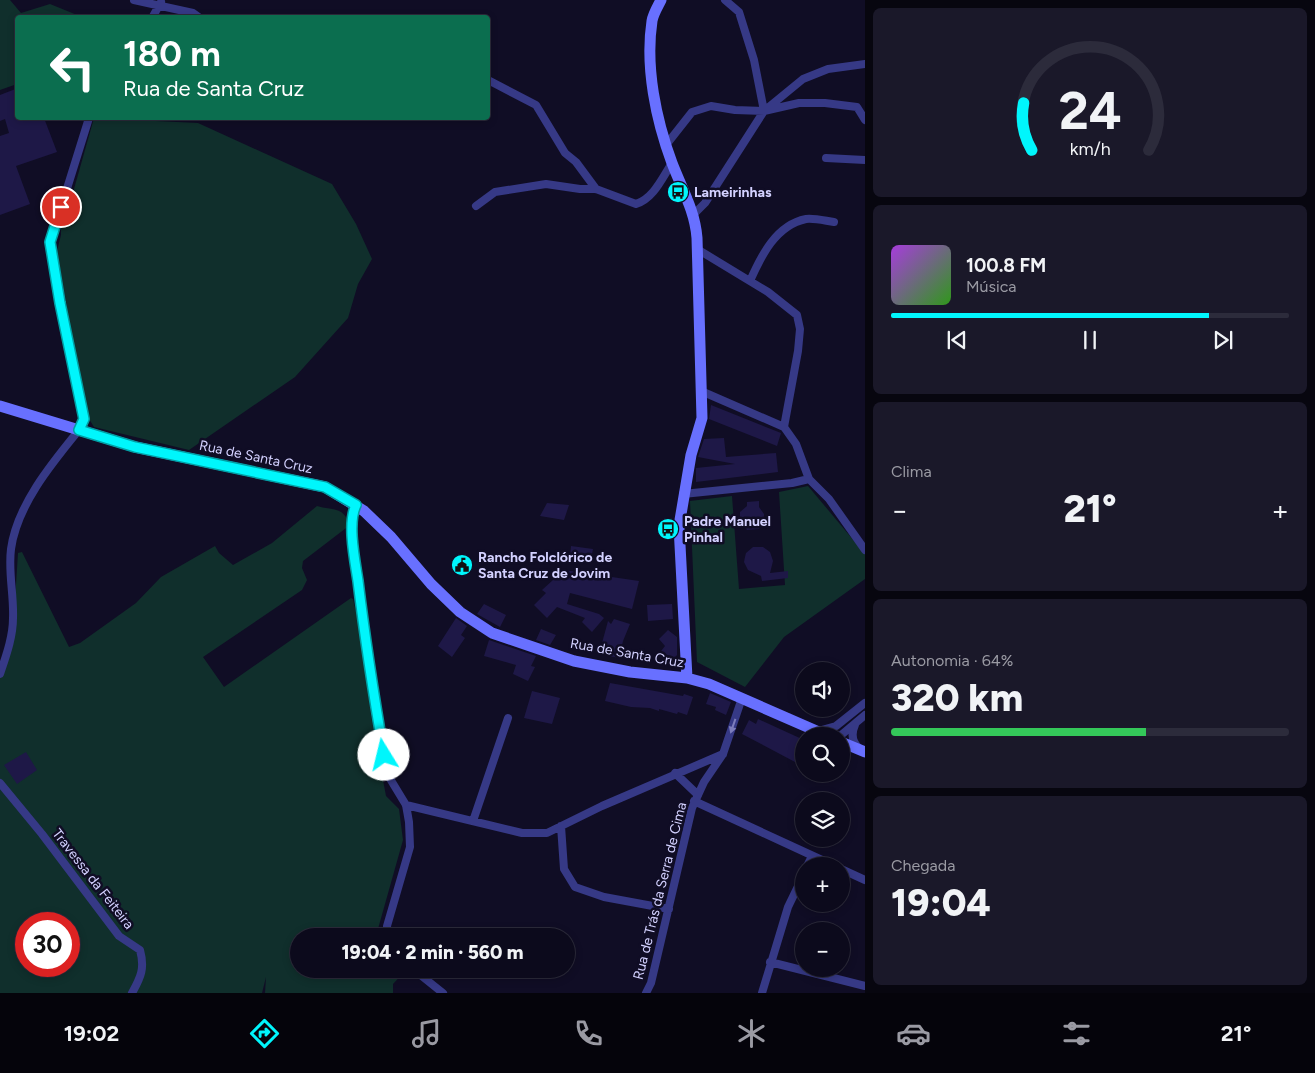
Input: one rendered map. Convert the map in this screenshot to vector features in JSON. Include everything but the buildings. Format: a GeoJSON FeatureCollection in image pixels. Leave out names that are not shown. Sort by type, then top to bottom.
{"type":"FeatureCollection","features":[{"type":"Feature","properties":{"kind":"main road"},"geometry":{"type":"LineString","coordinates":[[661,0],[652,19],[650,66],[659,124],[672,163],[694,214],[697,249],[702,418],[691,455],[679,526],[687,678]]}},
{"type":"Feature","properties":{"kind":"main road","name":"Rua de Santa Cruz"},"geometry":{"type":"LineString","coordinates":[[0,406],[135,447],[325,487],[364,511],[391,538],[431,584],[460,612],[486,630],[528,647],[574,661],[630,672],[687,678],[710,684],[807,727]]}},
{"type":"Feature","properties":{"kind":"main road"},"geometry":{"type":"LineString","coordinates":[[850,746],[864,752]]}},
{"type":"Feature","properties":{"kind":"street"},"geometry":{"type":"LineString","coordinates":[[134,0],[160,2],[196,15]]}},
{"type":"Feature","properties":{"kind":"street"},"geometry":{"type":"LineString","coordinates":[[725,0],[738,12],[754,60],[764,111]]}},
{"type":"Feature","properties":{"kind":"street"},"geometry":{"type":"LineString","coordinates":[[154,15],[160,2]]}},
{"type":"Feature","properties":{"kind":"street"},"geometry":{"type":"LineString","coordinates":[[694,214],[705,203],[764,111],[803,79],[828,69],[865,64]]}},
{"type":"Feature","properties":{"kind":"street"},"geometry":{"type":"LineString","coordinates":[[490,81],[536,105],[565,153],[576,162],[596,188]]}},
{"type":"Feature","properties":{"kind":"street"},"geometry":{"type":"LineString","coordinates":[[666,145],[692,112],[711,106],[734,110],[764,111],[799,103],[825,103],[858,108],[865,120]]}},
{"type":"Feature","properties":{"kind":"street"},"geometry":{"type":"LineString","coordinates":[[0,674],[7,654],[13,619],[11,548],[20,519],[34,489],[79,430],[84,419],[60,303],[50,242],[88,120]]}},
{"type":"Feature","properties":{"kind":"street"},"geometry":{"type":"LineString","coordinates":[[826,158],[865,160]]}},
{"type":"Feature","properties":{"kind":"street"},"geometry":{"type":"LineString","coordinates":[[476,206],[495,192],[546,184],[580,189],[596,188],[636,204],[643,202],[652,193],[672,163]]}},
{"type":"Feature","properties":{"kind":"street"},"geometry":{"type":"LineString","coordinates":[[750,282],[760,258],[777,235],[793,224],[808,219],[834,222]]}},
{"type":"Feature","properties":{"kind":"street"},"geometry":{"type":"LineString","coordinates":[[697,249],[768,292],[797,316],[800,329],[798,351],[784,426]]}},
{"type":"Feature","properties":{"kind":"street"},"geometry":{"type":"LineString","coordinates":[[702,391],[784,426],[796,444],[809,479],[830,499],[865,550]]}},
{"type":"Feature","properties":{"kind":"street"},"geometry":{"type":"LineString","coordinates":[[683,494],[792,483],[809,479]]}},
{"type":"Feature","properties":{"kind":"street"},"geometry":{"type":"LineString","coordinates":[[356,505],[352,517],[354,549],[365,641],[384,755],[389,777],[406,805],[409,822],[410,847],[387,928]]}},
{"type":"Feature","properties":{"kind":"street","name":"Rua de Trás da Serra de Cima"},"geometry":{"type":"LineString","coordinates":[[646,993],[696,798],[723,754],[742,698]]}},
{"type":"Feature","properties":{"kind":"street"},"geometry":{"type":"LineString","coordinates":[[832,727],[836,726],[865,703]]}},
{"type":"Feature","properties":{"kind":"street"},"geometry":{"type":"LineString","coordinates":[[850,728],[865,715]]}},
{"type":"Feature","properties":{"kind":"street"},"geometry":{"type":"LineString","coordinates":[[473,821],[508,718]]}},
{"type":"Feature","properties":{"kind":"street"},"geometry":{"type":"LineString","coordinates":[[839,727],[844,720]]}},
{"type":"Feature","properties":{"kind":"street"},"geometry":{"type":"LineString","coordinates":[[856,723],[852,731],[853,738],[857,746],[864,752]]}},
{"type":"Feature","properties":{"kind":"street"},"geometry":{"type":"LineString","coordinates":[[406,805],[522,833],[547,833],[675,773],[723,754]]}},
{"type":"Feature","properties":{"kind":"street","name":"Rua de Trás da Serra de Cima"},"geometry":{"type":"LineString","coordinates":[[675,773],[696,798]]}},
{"type":"Feature","properties":{"kind":"street","name":"Travessa da Feiteira"},"geometry":{"type":"LineString","coordinates":[[0,783],[42,834],[119,936],[140,950],[144,963],[132,993]]}},
{"type":"Feature","properties":{"kind":"street"},"geometry":{"type":"LineString","coordinates":[[696,798],[812,856]]}},
{"type":"Feature","properties":{"kind":"street"},"geometry":{"type":"LineString","coordinates":[[561,826],[564,869],[575,887],[604,896],[669,909]]}},
{"type":"Feature","properties":{"kind":"street"},"geometry":{"type":"LineString","coordinates":[[850,873],[865,880]]}},
{"type":"Feature","properties":{"kind":"street"},"geometry":{"type":"LineString","coordinates":[[762,993],[770,962],[788,908],[795,893]]}},
{"type":"Feature","properties":{"kind":"street"},"geometry":{"type":"LineString","coordinates":[[770,962],[865,986]]}},
{"type":"Feature","properties":{"kind":"street"},"geometry":{"type":"LineString","coordinates":[[424,978],[443,993]]}},
{"type":"Feature","properties":{"kind":"green space"},"geometry":{"type":"Polygon","coordinates":[[[0,0],[10,0],[21,13],[50,4],[77,15],[15,15],[15,85],[0,90],[0,0]]]}},
{"type":"Feature","properties":{"kind":"green space"},"geometry":{"type":"Polygon","coordinates":[[[93,120],[198,123],[332,184],[356,224],[372,259],[358,284],[348,318],[295,377],[189,450],[94,427],[86,414],[77,363],[71,359],[67,339],[67,307],[57,251],[61,235],[61,224],[74,189],[93,120]]]}},
{"type":"Feature","properties":{"kind":"green space"},"geometry":{"type":"Polygon","coordinates":[[[808,486],[865,554],[865,579],[784,637],[745,687],[697,662],[690,501],[732,496],[739,589],[785,585],[779,492],[808,486]]]}},
{"type":"Feature","properties":{"kind":"green space"},"geometry":{"type":"Polygon","coordinates":[[[317,506],[341,512],[350,525],[303,561],[302,568],[307,580],[302,590],[203,657],[224,687],[351,598],[353,599],[360,629],[371,716],[386,796],[399,809],[403,840],[378,928],[290,928],[290,978],[399,978],[393,984],[393,993],[265,993],[266,977],[262,993],[0,993],[0,667],[12,647],[18,553],[22,552],[69,647],[80,643],[136,603],[161,577],[215,546],[219,553],[233,565],[272,543],[317,506]]]}},
{"type":"Feature","properties":{"kind":"place","name":"Lameirinhas"},"geometry":{"type":"Point","coordinates":[678,192]}},
{"type":"Feature","properties":{"kind":"place","name":"Padre Manuel Pinhal"},"geometry":{"type":"Point","coordinates":[668,529]}},
{"type":"Feature","properties":{"kind":"place","name":"Rancho Folclórico de Santa Cruz de Jovim"},"geometry":{"type":"Point","coordinates":[462,565]}},
{"type":"Feature","properties":{"kind":"route"},"geometry":{"type":"LineString","coordinates":[[61,207],[50,242],[60,303],[84,419],[79,430],[135,447],[325,487],[356,505],[352,517],[353,540],[365,641],[384,755]]}}]}
